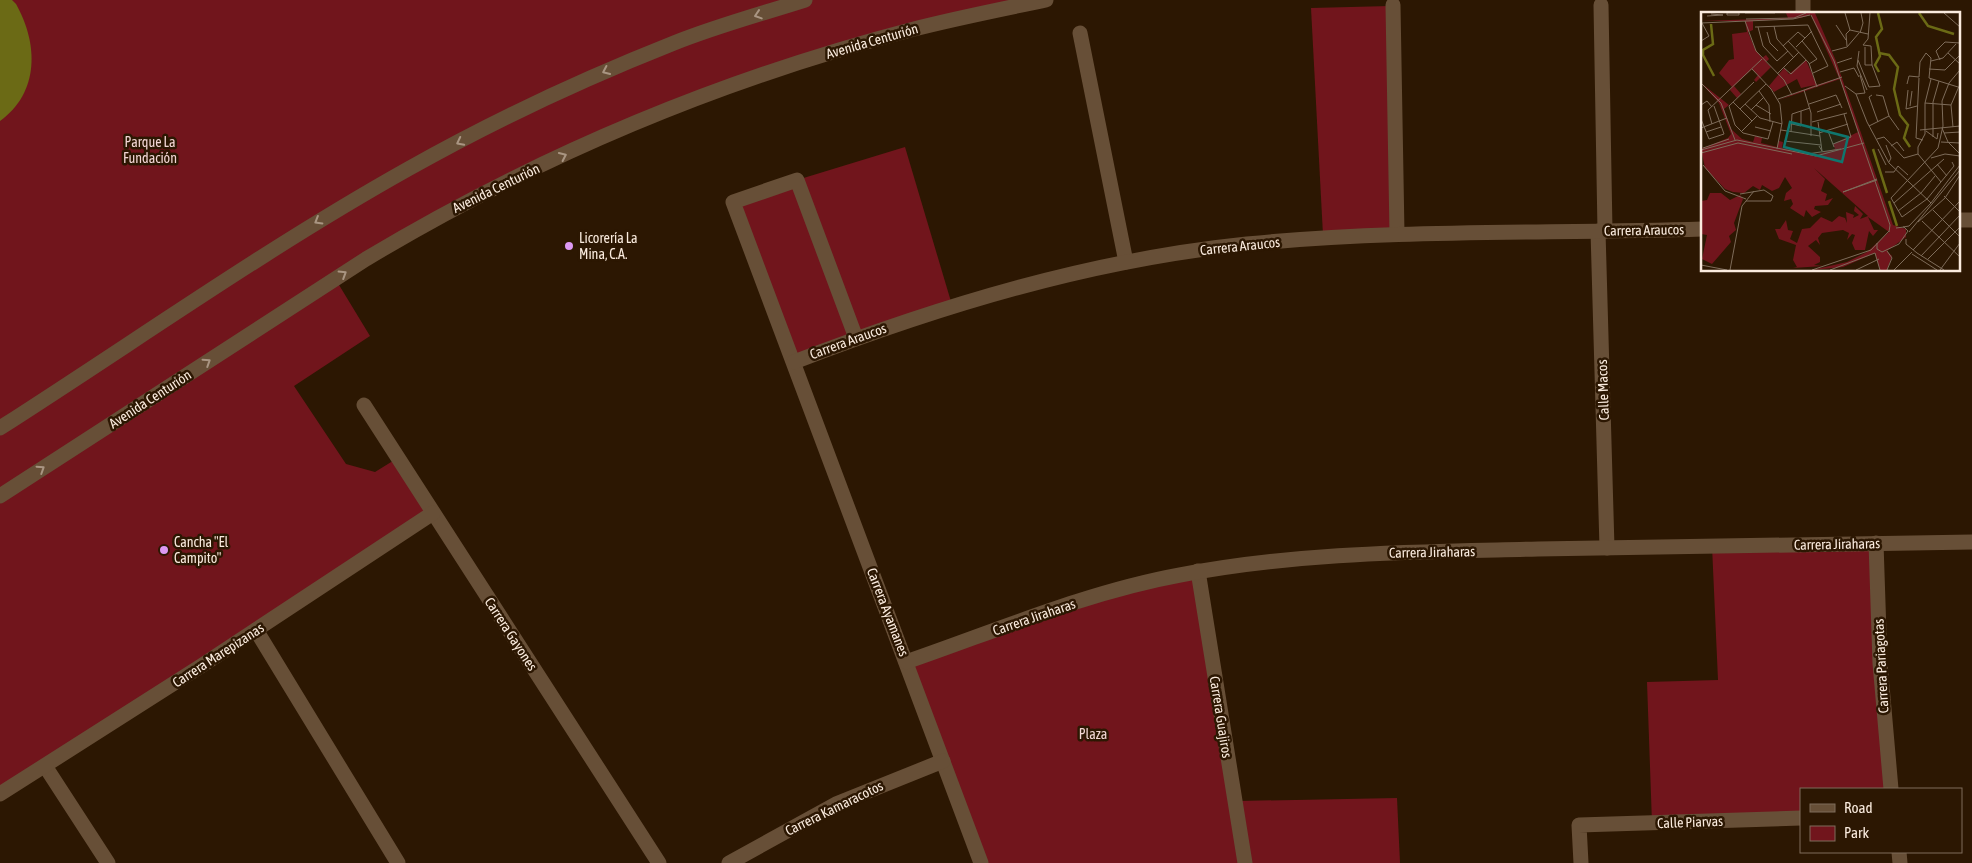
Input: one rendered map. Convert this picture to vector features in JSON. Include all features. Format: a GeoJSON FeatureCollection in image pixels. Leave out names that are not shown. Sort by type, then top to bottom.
{"type":"FeatureCollection","features":[{"type":"Feature","properties":{"kind":"street"},"geometry":{"type":"LineString","coordinates":[[0,428],[274,248],[410,168],[511,116],[614,68],[676,42],[805,0]]}},
{"type":"Feature","properties":{"kind":"street","name":"Avenida Centurión"},"geometry":{"type":"LineString","coordinates":[[0,496],[366,259],[424,224],[503,184],[586,145],[747,80],[819,56],[914,29],[1046,0]]}},
{"type":"Feature","properties":{"kind":"street"},"geometry":{"type":"LineString","coordinates":[[1393,5],[1397,234]]}},
{"type":"Feature","properties":{"kind":"street","name":"Calle Macos"},"geometry":{"type":"LineString","coordinates":[[1601,5],[1607,548]]}},
{"type":"Feature","properties":{"kind":"street"},"geometry":{"type":"LineString","coordinates":[[1080,33],[1126,262]]}},
{"type":"Feature","properties":{"kind":"street","name":"Carrera Ayamanes"},"geometry":{"type":"LineString","coordinates":[[856,338],[797,180],[734,202],[981,863]]}},
{"type":"Feature","properties":{"kind":"street","name":"Carrera Araucos"},"geometry":{"type":"LineString","coordinates":[[794,362],[856,338],[964,302],[1043,280],[1126,262],[1245,244],[1397,234],[1701,229]]}},
{"type":"Feature","properties":{"kind":"street","name":"Carrera Gayones"},"geometry":{"type":"LineString","coordinates":[[364,405],[659,863]]}},
{"type":"Feature","properties":{"kind":"street","name":"Carrera Marepizanas"},"geometry":{"type":"LineString","coordinates":[[0,794],[256,630],[433,513]]}},
{"type":"Feature","properties":{"kind":"street","name":"Carrera Jiraharas"},"geometry":{"type":"LineString","coordinates":[[906,662],[1079,602],[1136,585],[1198,571],[1266,561],[1328,555],[1972,542]]}},
{"type":"Feature","properties":{"kind":"street","name":"Carrera Pariagotas"},"geometry":{"type":"LineString","coordinates":[[1876,543],[1880,663],[1891,788]]}},
{"type":"Feature","properties":{"kind":"street","name":"Carrera Guajiros"},"geometry":{"type":"LineString","coordinates":[[1198,571],[1245,863]]}},
{"type":"Feature","properties":{"kind":"street"},"geometry":{"type":"LineString","coordinates":[[256,630],[398,863]]}},
{"type":"Feature","properties":{"kind":"street","name":"Carrera Kamaracotos"},"geometry":{"type":"LineString","coordinates":[[729,863],[836,804],[943,761]]}},
{"type":"Feature","properties":{"kind":"street"},"geometry":{"type":"LineString","coordinates":[[45,766],[108,863]]}},
{"type":"Feature","properties":{"kind":"street","name":"Calle Piarvas"},"geometry":{"type":"LineString","coordinates":[[1581,863],[1579,825],[1800,818]]}},
{"type":"Feature","properties":{"kind":"green space","name":"Parque La Fundación"},"geometry":{"type":"Polygon","coordinates":[[[0,0],[1046,0],[747,80],[424,224],[0,496],[0,0]]]}},
{"type":"Feature","properties":{"kind":"green space"},"geometry":{"type":"Polygon","coordinates":[[[1390,6],[1395,233],[1323,235],[1311,8],[1390,6]]]}},
{"type":"Feature","properties":{"kind":"green space"},"geometry":{"type":"Polygon","coordinates":[[[905,147],[952,305],[794,362],[733,202],[905,147]]]}},
{"type":"Feature","properties":{"kind":"green space"},"geometry":{"type":"Polygon","coordinates":[[[336,280],[370,336],[294,386],[346,464],[375,472],[396,459],[430,512],[0,790],[0,499],[336,280]]]}},
{"type":"Feature","properties":{"kind":"green space"},"geometry":{"type":"Polygon","coordinates":[[[1876,543],[1891,788],[1800,788],[1800,818],[1652,823],[1647,682],[1718,680],[1712,546],[1876,543]]]}},
{"type":"Feature","properties":{"kind":"green space","name":"Plaza"},"geometry":{"type":"Polygon","coordinates":[[[1198,571],[1245,863],[981,863],[906,662],[1198,571]]]}},
{"type":"Feature","properties":{"kind":"green space"},"geometry":{"type":"Polygon","coordinates":[[[1397,798],[1400,863],[1248,863],[1238,801],[1397,798]]]}},
{"type":"Feature","properties":{"kind":"shaded area"},"geometry":{"type":"Polygon","coordinates":[[[0,0],[12,0],[16,4],[28,35],[31,66],[28,82],[22,96],[13,109],[0,121],[0,0]]]}},
{"type":"Feature","properties":{"kind":"place","name":"Licorería La Mina, C.A."},"geometry":{"type":"Point","coordinates":[569,246]}},
{"type":"Feature","properties":{"kind":"place","name":"Cancha \"El Campito\""},"geometry":{"type":"Point","coordinates":[164,550]}}]}
